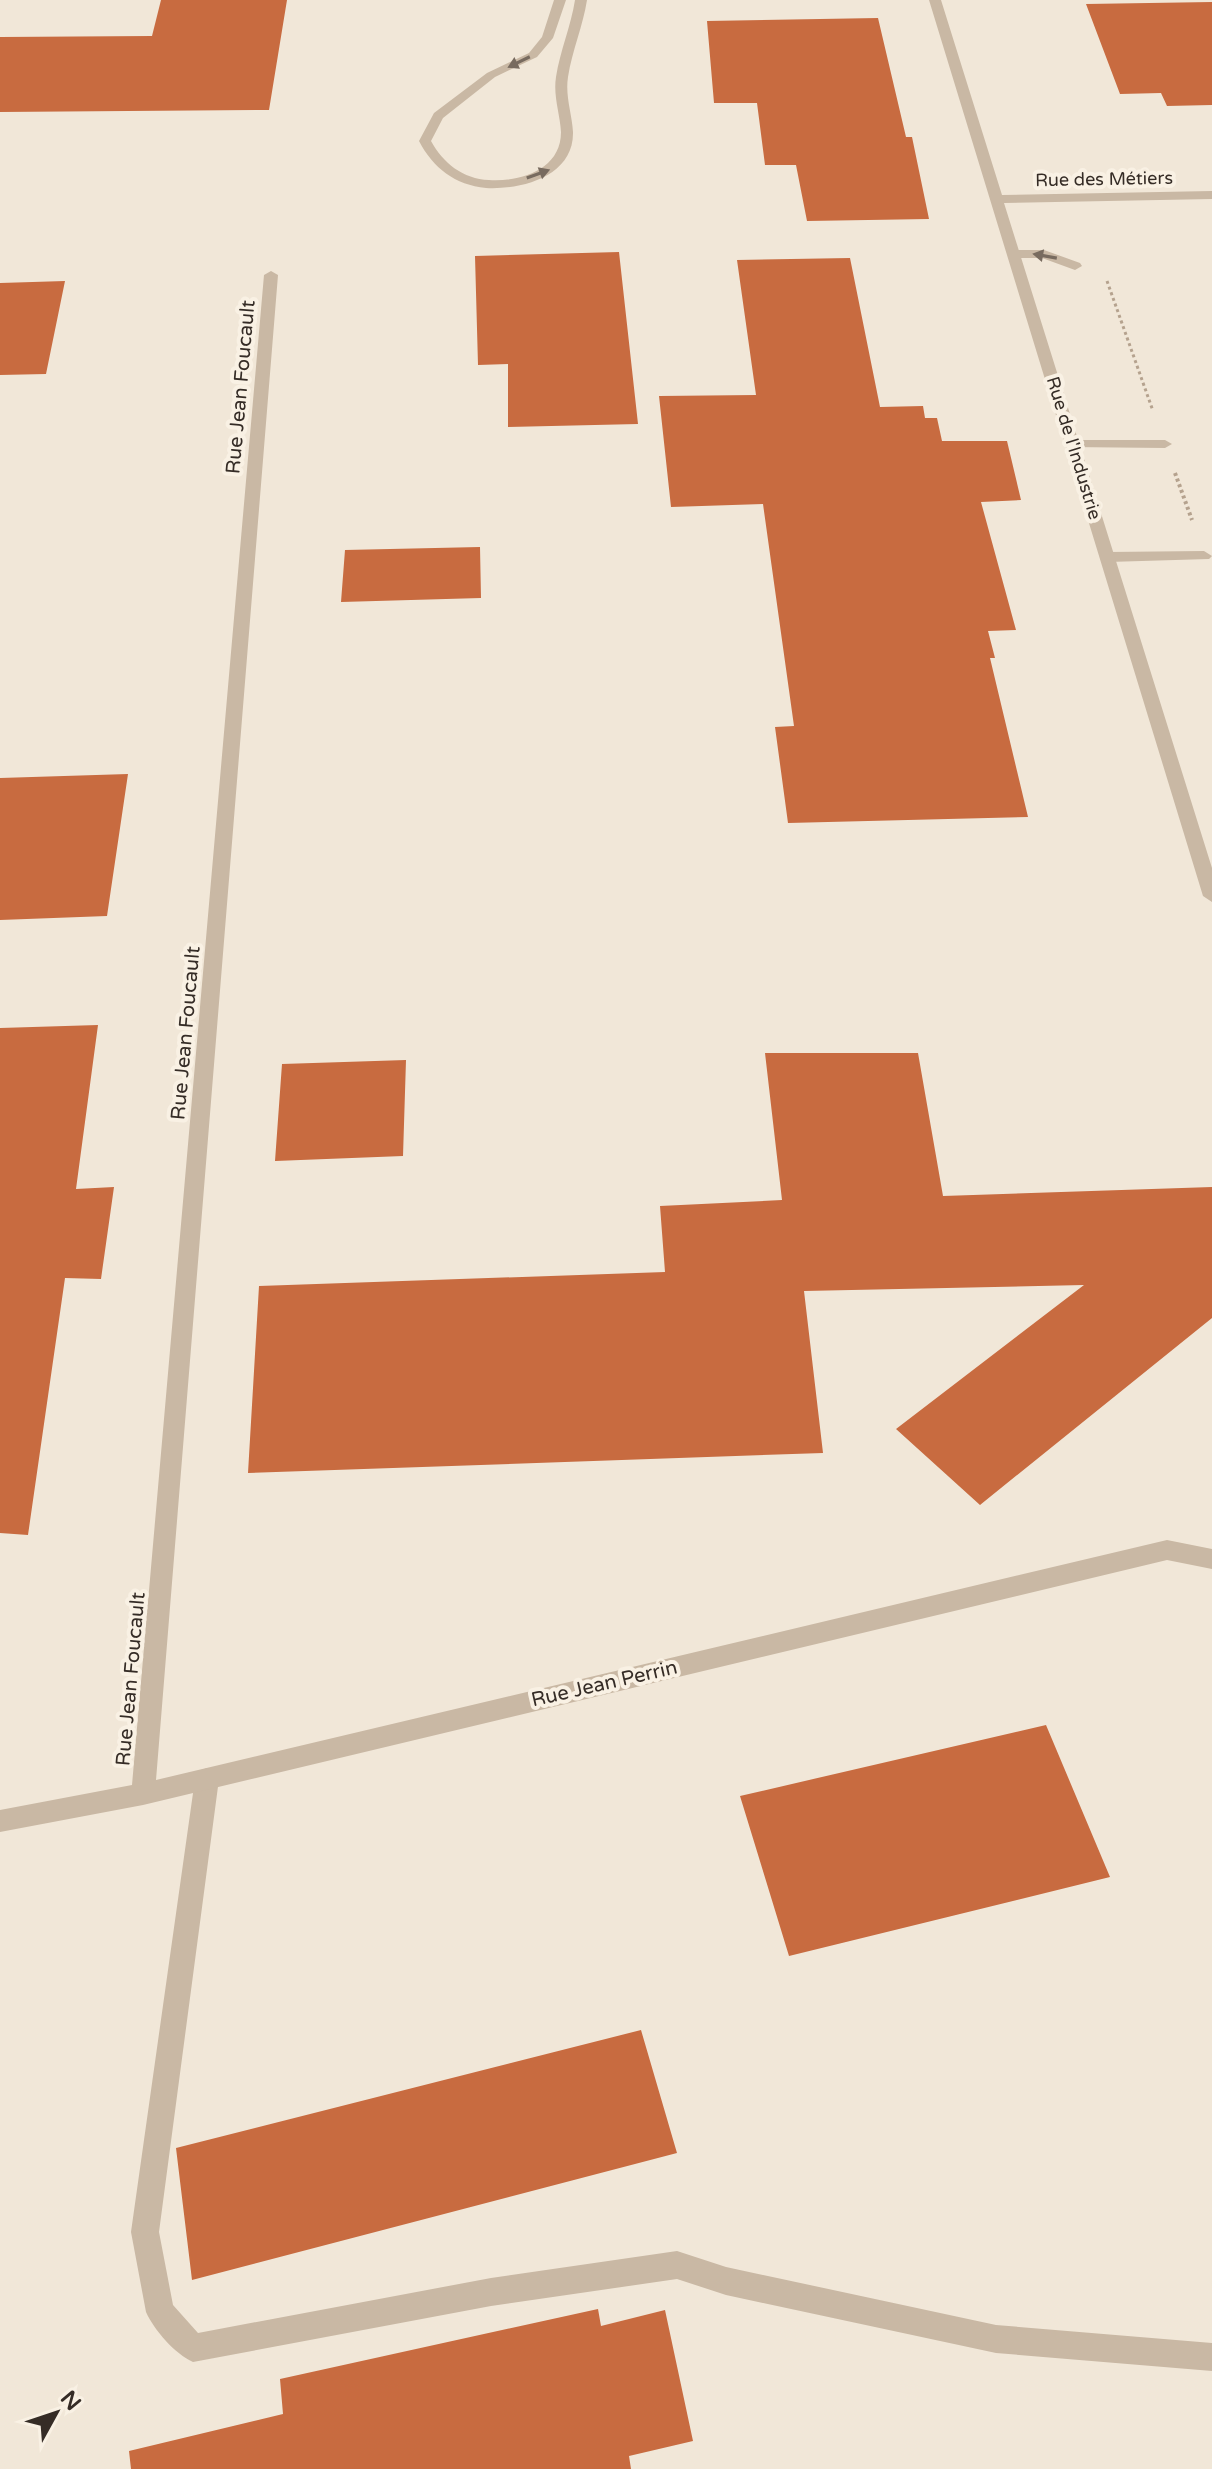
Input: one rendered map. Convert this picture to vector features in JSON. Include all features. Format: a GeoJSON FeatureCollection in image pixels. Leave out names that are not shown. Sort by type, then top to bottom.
{"type":"FeatureCollection","features":[{"type":"Feature","properties":{"kind":"street"},"geometry":{"type":"LineString","coordinates":[[560,0],[547,38],[533,55],[491,75],[438,116],[425,141],[434,161],[471,183],[499,185],[537,176],[554,168],[566,144],[561,79],[578,24],[581,0]]}},
{"type":"Feature","properties":{"kind":"street","name":"Rue de l'Industrie"},"geometry":{"type":"LineString","coordinates":[[935,0],[1212,896]]}},
{"type":"Feature","properties":{"kind":"street","name":"Rue des Métiers"},"geometry":{"type":"LineString","coordinates":[[997,199],[1212,195]]}},
{"type":"Feature","properties":{"kind":"street"},"geometry":{"type":"LineString","coordinates":[[1014,254],[1044,254],[1075,266]]}},
{"type":"Feature","properties":{"kind":"street","name":"Rue Jean Foucault"},"geometry":{"type":"LineString","coordinates":[[143,1794],[271,275]]}},
{"type":"Feature","properties":{"kind":"street"},"geometry":{"type":"LineString","coordinates":[[1074,444],[1165,444]]}},
{"type":"Feature","properties":{"kind":"street"},"geometry":{"type":"LineString","coordinates":[[1108,557],[1204,556]]}},
{"type":"Feature","properties":{"kind":"street","name":"Rue Jean Perrin"},"geometry":{"type":"LineString","coordinates":[[0,1821],[143,1794],[1167,1550],[1211,1553]]}},
{"type":"Feature","properties":{"kind":"street"},"geometry":{"type":"LineString","coordinates":[[207,1779],[145,2232],[160,2312],[193,2348],[491,2292],[677,2265],[726,2281],[996,2339],[1212,2357]]}},
{"type":"Feature","properties":{"kind":"path"},"geometry":{"type":"LineString","coordinates":[[1103,270],[1204,556]]}},
{"type":"Feature","properties":{"kind":"building"},"geometry":{"type":"Polygon","coordinates":[[[161,0],[287,0],[269,110],[0,112],[0,37],[152,36],[161,0]]]}},
{"type":"Feature","properties":{"kind":"building"},"geometry":{"type":"Polygon","coordinates":[[[1212,2],[1212,105],[1167,106],[1161,93],[1120,94],[1086,4],[1212,2]]]}},
{"type":"Feature","properties":{"kind":"building"},"geometry":{"type":"Polygon","coordinates":[[[878,18],[906,137],[912,137],[929,219],[807,221],[796,165],[765,165],[757,103],[714,103],[707,21],[878,18]]]}},
{"type":"Feature","properties":{"kind":"building"},"geometry":{"type":"Polygon","coordinates":[[[619,252],[638,424],[508,427],[508,364],[478,365],[475,256],[619,252]]]}},
{"type":"Feature","properties":{"kind":"building"},"geometry":{"type":"Polygon","coordinates":[[[850,258],[880,407],[923,406],[925,418],[937,418],[942,441],[1007,441],[1021,500],[981,502],[1016,630],[988,631],[995,658],[990,658],[1028,817],[788,823],[775,727],[794,726],[763,504],[671,507],[659,396],[756,395],[737,260],[850,258]]]}},
{"type":"Feature","properties":{"kind":"building"},"geometry":{"type":"Polygon","coordinates":[[[65,281],[46,374],[0,375],[0,283],[65,281]]]}},
{"type":"Feature","properties":{"kind":"building"},"geometry":{"type":"Polygon","coordinates":[[[480,547],[481,598],[341,602],[345,550],[480,547]]]}},
{"type":"Feature","properties":{"kind":"building"},"geometry":{"type":"Polygon","coordinates":[[[128,774],[107,916],[0,920],[0,778],[128,774]]]}},
{"type":"Feature","properties":{"kind":"building"},"geometry":{"type":"Polygon","coordinates":[[[98,1025],[76,1189],[114,1187],[101,1279],[65,1278],[28,1535],[0,1533],[0,1028],[98,1025]]]}},
{"type":"Feature","properties":{"kind":"building"},"geometry":{"type":"Polygon","coordinates":[[[765,1053],[918,1053],[943,1196],[1212,1187],[1212,1318],[980,1505],[896,1429],[1084,1285],[804,1291],[823,1453],[248,1473],[259,1286],[665,1272],[660,1206],[782,1200],[765,1053]]]}},
{"type":"Feature","properties":{"kind":"building"},"geometry":{"type":"Polygon","coordinates":[[[406,1060],[403,1156],[275,1161],[282,1064],[406,1060]]]}},
{"type":"Feature","properties":{"kind":"building"},"geometry":{"type":"Polygon","coordinates":[[[1046,1725],[1110,1877],[789,1956],[740,1796],[1046,1725]]]}},
{"type":"Feature","properties":{"kind":"building"},"geometry":{"type":"Polygon","coordinates":[[[641,2030],[677,2153],[192,2280],[176,2148],[641,2030]]]}},
{"type":"Feature","properties":{"kind":"building"},"geometry":{"type":"Polygon","coordinates":[[[598,2309],[601,2326],[665,2310],[693,2441],[629,2456],[631,2469],[131,2469],[129,2451],[283,2414],[280,2379],[598,2309]]]}}]}
